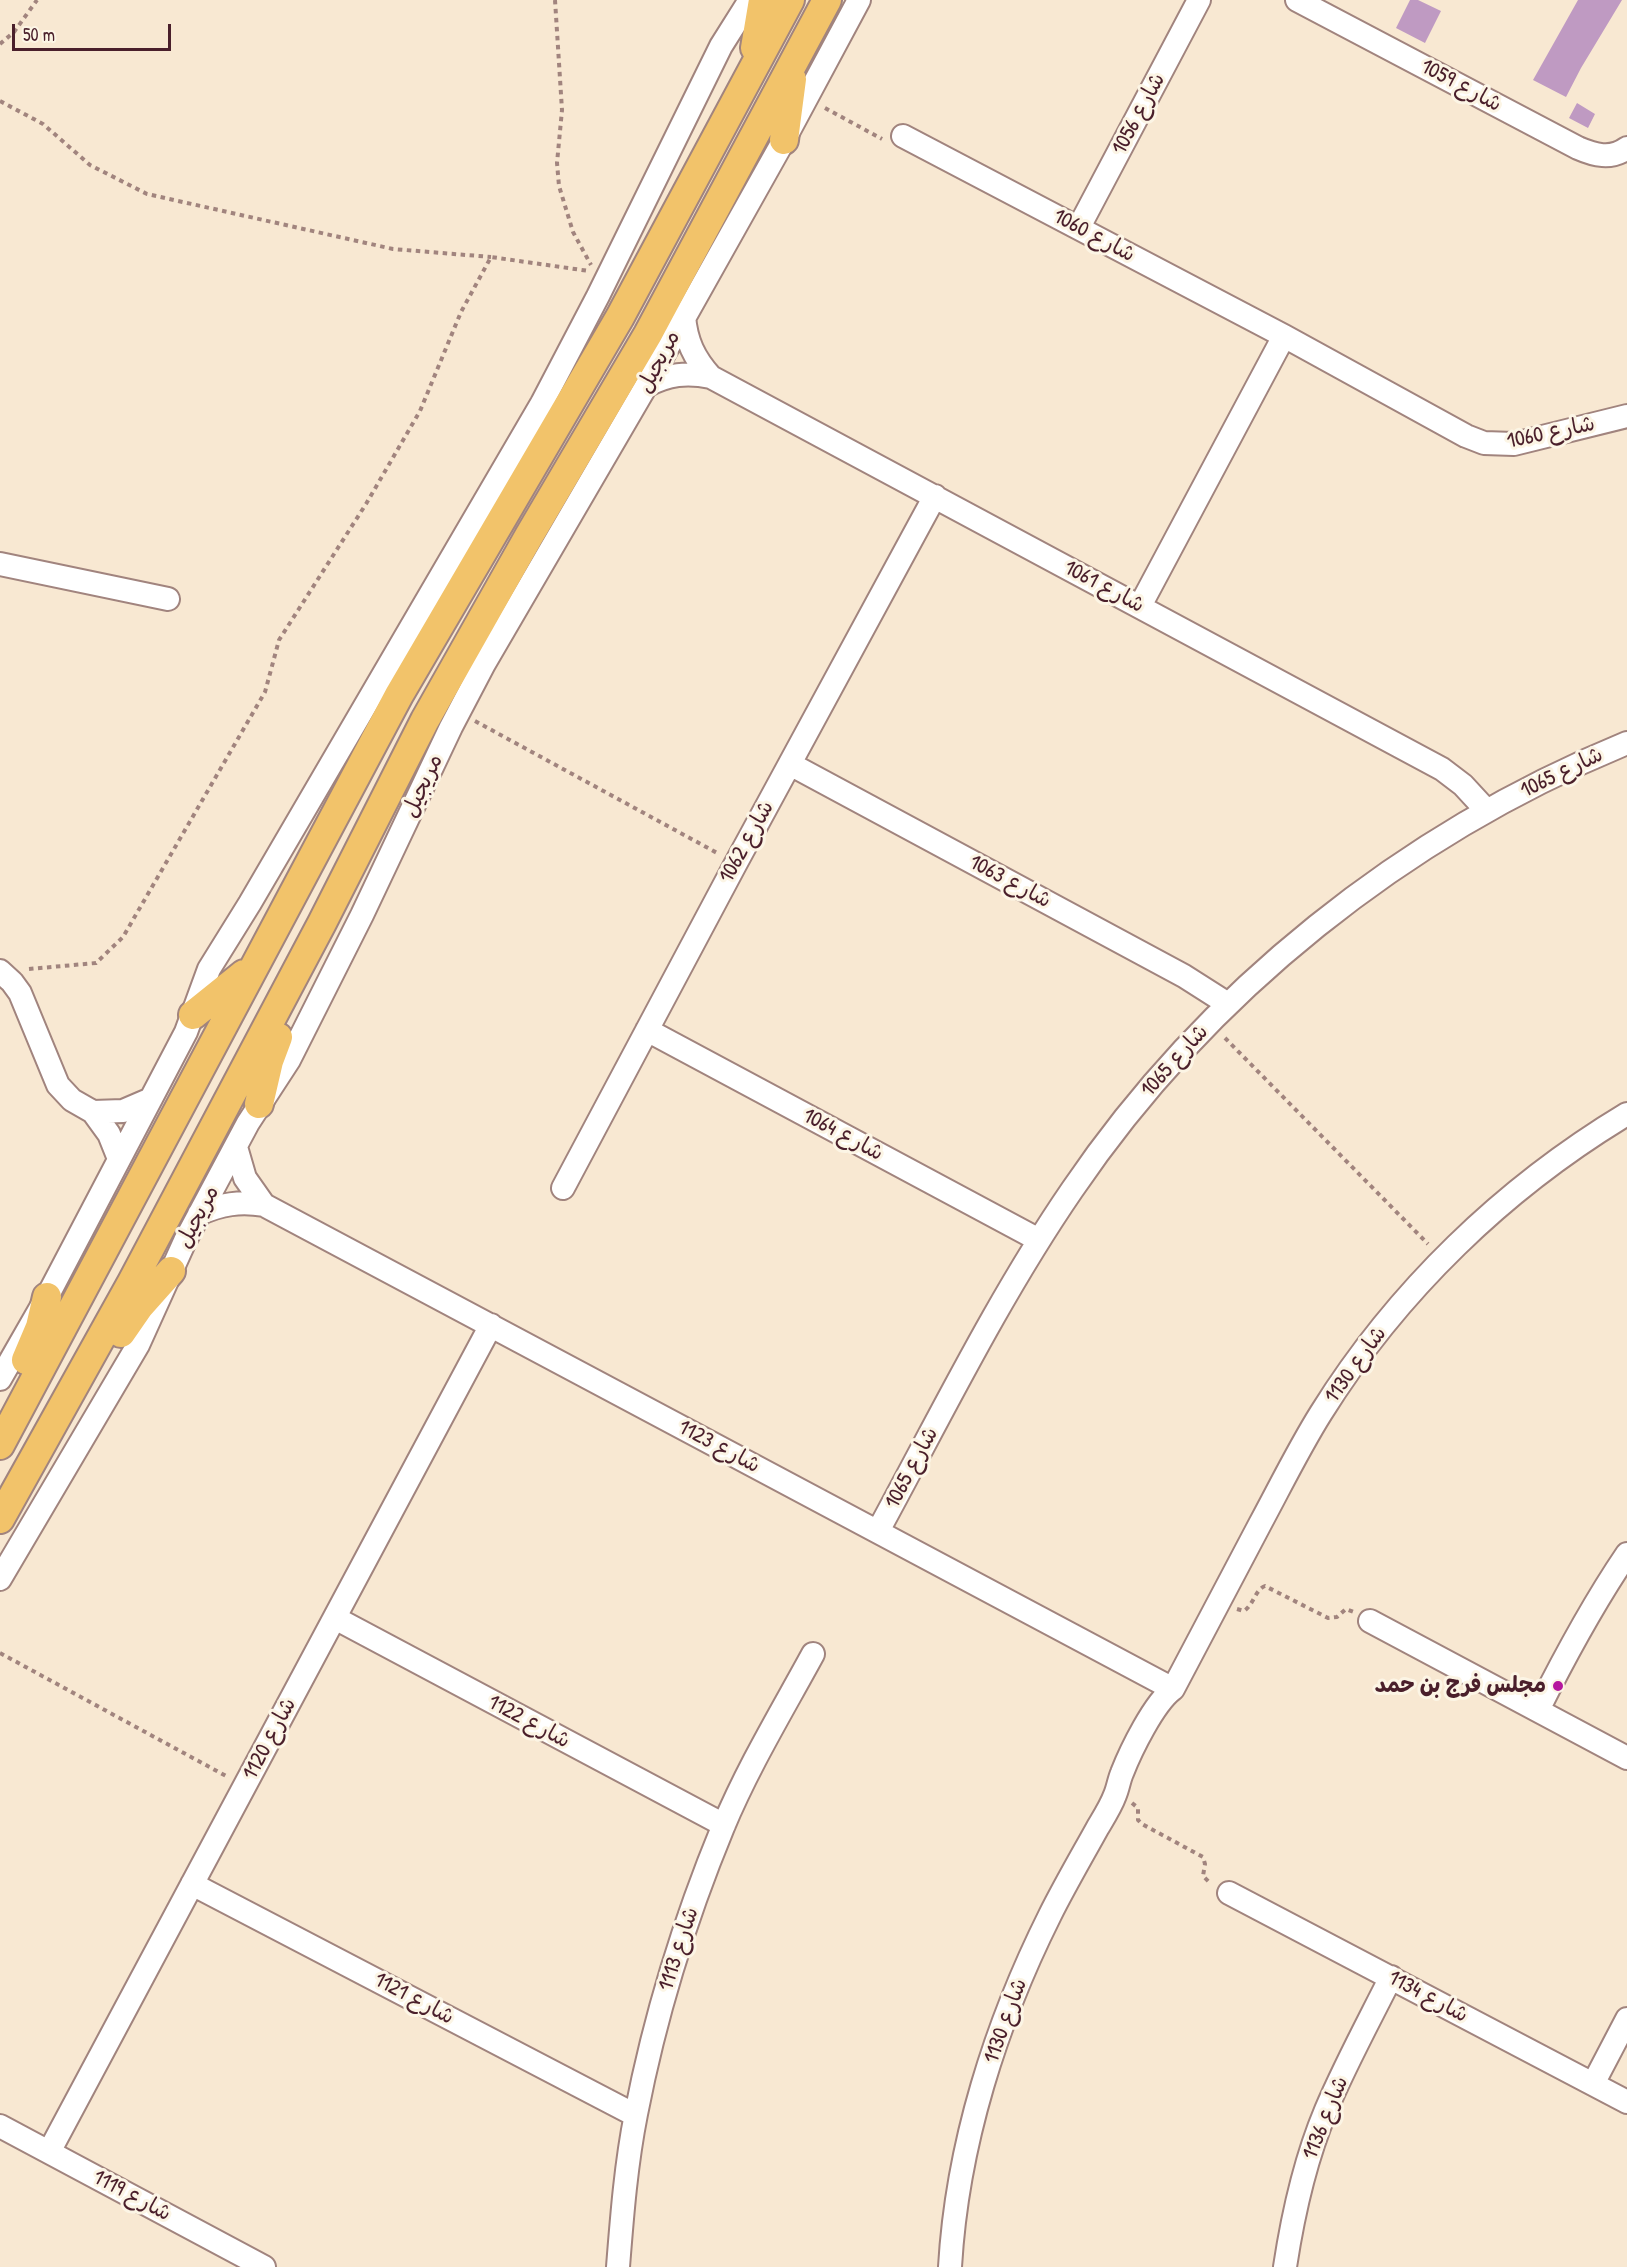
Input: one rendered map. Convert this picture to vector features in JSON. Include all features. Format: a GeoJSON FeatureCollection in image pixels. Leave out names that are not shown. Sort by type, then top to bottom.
{"type":"FeatureCollection","features":[{"type":"Feature","properties":{"kind":"main road"},"geometry":{"type":"LineString","coordinates":[[752,72],[763,0]]}},
{"type":"Feature","properties":{"kind":"main road"},"geometry":{"type":"LineString","coordinates":[[0,1445],[399,695],[620,317],[790,0]]}},
{"type":"Feature","properties":{"kind":"main road","name":"مريجيل"},"geometry":{"type":"LineString","coordinates":[[2,1516],[132,1282],[322,923],[424,720],[648,334],[827,0]]}},
{"type":"Feature","properties":{"kind":"main road"},"geometry":{"type":"LineString","coordinates":[[784,140],[794,62]]}},
{"type":"Feature","properties":{"kind":"main road"},"geometry":{"type":"LineString","coordinates":[[260,1104],[272,1053],[322,923]]}},
{"type":"Feature","properties":{"kind":"main road"},"geometry":{"type":"LineString","coordinates":[[193,1015],[253,967]]}},
{"type":"Feature","properties":{"kind":"main road"},"geometry":{"type":"LineString","coordinates":[[2,1516],[44,1458],[124,1329],[151,1292],[171,1271]]}},
{"type":"Feature","properties":{"kind":"main road"},"geometry":{"type":"LineString","coordinates":[[0,1409],[27,1358],[40,1327],[47,1297]]}},
{"type":"Feature","properties":{"kind":"street"},"geometry":{"type":"LineString","coordinates":[[0,1379],[47,1297],[151,1098],[193,1015],[209,969],[561,368],[720,46],[750,0]]}},
{"type":"Feature","properties":{"kind":"street","name":"مريجيل"},"geometry":{"type":"LineString","coordinates":[[0,1579],[138,1345],[171,1271],[236,1146],[289,1060],[362,915],[459,712],[519,603],[598,472],[784,140],[859,0]]}},
{"type":"Feature","properties":{"kind":"street","name":"شارع 1056"},"geometry":{"type":"LineString","coordinates":[[1079,227],[1199,0]]}},
{"type":"Feature","properties":{"kind":"street","name":"شارع 1059"},"geometry":{"type":"LineString","coordinates":[[1298,0],[1585,152],[1593,155],[1610,155],[1627,148]]}},
{"type":"Feature","properties":{"kind":"street","name":"شارع 1060"},"geometry":{"type":"LineString","coordinates":[[903,136],[1284,336],[1466,436],[1484,443],[1514,444],[1627,416]]}},
{"type":"Feature","properties":{"kind":"street","name":"شارع 1061"},"geometry":{"type":"LineString","coordinates":[[684,316],[691,350],[711,377]]}},
{"type":"Feature","properties":{"kind":"street"},"geometry":{"type":"LineString","coordinates":[[1140,606],[1284,336]]}},
{"type":"Feature","properties":{"kind":"street","name":"شارع 1061"},"geometry":{"type":"LineString","coordinates":[[646,386],[661,378],[678,374],[695,373],[711,377],[1442,769],[1463,784],[1487,811]]}},
{"type":"Feature","properties":{"kind":"street","name":"شارع 1062"},"geometry":{"type":"LineString","coordinates":[[562,1188],[935,496]]}},
{"type":"Feature","properties":{"kind":"street"},"geometry":{"type":"LineString","coordinates":[[0,564],[168,599]]}},
{"type":"Feature","properties":{"kind":"street","name":"شارع 1065"},"geometry":{"type":"LineString","coordinates":[[878,1532],[1003,1301],[1039,1240],[1073,1188],[1113,1134],[1149,1089],[1209,1022],[1271,964],[1334,912],[1401,864],[1487,811],[1541,782],[1627,743]]}},
{"type":"Feature","properties":{"kind":"street","name":"شارع 1063"},"geometry":{"type":"LineString","coordinates":[[790,764],[1185,976],[1228,1004]]}},
{"type":"Feature","properties":{"kind":"street"},"geometry":{"type":"LineString","coordinates":[[1,972],[12,982],[23,1000],[58,1085],[72,1100],[93,1112],[109,1134],[119,1159]]}},
{"type":"Feature","properties":{"kind":"street","name":"شارع 1064"},"geometry":{"type":"LineString","coordinates":[[647,1030],[1039,1240]]}},
{"type":"Feature","properties":{"kind":"street"},"geometry":{"type":"LineString","coordinates":[[93,1112],[123,1111],[151,1098]]}},
{"type":"Feature","properties":{"kind":"street","name":"شارع 1130"},"geometry":{"type":"LineString","coordinates":[[950,2267],[958,2198],[969,2140],[984,2081],[1025,1968],[1050,1914],[1116,1794],[1127,1760],[1157,1706],[1173,1689],[1321,1413],[1356,1361],[1392,1316],[1443,1259],[1512,1196],[1557,1161],[1627,1114]]}},
{"type":"Feature","properties":{"kind":"street","name":"شارع 1123"},"geometry":{"type":"LineString","coordinates":[[236,1146],[244,1178],[264,1205]]}},
{"type":"Feature","properties":{"kind":"street","name":"شارع 1123"},"geometry":{"type":"LineString","coordinates":[[200,1214],[231,1203],[248,1202],[264,1205],[1173,1689]]}},
{"type":"Feature","properties":{"kind":"street","name":"شارع 1120"},"geometry":{"type":"LineString","coordinates":[[49,2152],[491,1325]]}},
{"type":"Feature","properties":{"kind":"street"},"geometry":{"type":"LineString","coordinates":[[1538,1710],[1600,1593],[1627,1554]]}},
{"type":"Feature","properties":{"kind":"street","name":"شارع 1122"},"geometry":{"type":"LineString","coordinates":[[334,1618],[724,1825]]}},
{"type":"Feature","properties":{"kind":"street"},"geometry":{"type":"LineString","coordinates":[[1370,1621],[1627,1758]]}},
{"type":"Feature","properties":{"kind":"street","name":"شارع 1113"},"geometry":{"type":"LineString","coordinates":[[618,2267],[624,2196],[635,2115],[669,1976],[693,1903],[724,1825],[765,1741],[813,1654]]}},
{"type":"Feature","properties":{"kind":"street","name":"شارع 1121"},"geometry":{"type":"LineString","coordinates":[[192,1884],[635,2115]]}},
{"type":"Feature","properties":{"kind":"street","name":"شارع 1134"},"geometry":{"type":"LineString","coordinates":[[1229,1893],[1627,2102]]}},
{"type":"Feature","properties":{"kind":"street","name":"شارع 1136"},"geometry":{"type":"LineString","coordinates":[[1286,2267],[1291,2226],[1305,2171],[1325,2112],[1391,1977]]}},
{"type":"Feature","properties":{"kind":"street"},"geometry":{"type":"LineString","coordinates":[[1593,2084],[1627,2019]]}},
{"type":"Feature","properties":{"kind":"street","name":"شارع 1119"},"geometry":{"type":"LineString","coordinates":[[0,2126],[251,2264]]}},
{"type":"Feature","properties":{"kind":"path"},"geometry":{"type":"LineString","coordinates":[[0,44],[14,32],[37,0]]}},
{"type":"Feature","properties":{"kind":"path"},"geometry":{"type":"LineString","coordinates":[[0,101],[43,123],[90,165],[147,194],[393,249],[491,257],[599,273],[591,265],[573,232],[559,186],[557,163],[562,110],[555,0]]}},
{"type":"Feature","properties":{"kind":"path"},"geometry":{"type":"LineString","coordinates":[[806,98],[898,147],[903,136]]}},
{"type":"Feature","properties":{"kind":"path"},"geometry":{"type":"LineString","coordinates":[[1,972],[96,963],[123,937],[265,692],[279,640],[366,504],[420,411],[461,312],[491,257]]}},
{"type":"Feature","properties":{"kind":"path"},"geometry":{"type":"LineString","coordinates":[[459,712],[736,863]]}},
{"type":"Feature","properties":{"kind":"path"},"geometry":{"type":"LineString","coordinates":[[1209,1022],[1443,1259]]}},
{"type":"Feature","properties":{"kind":"path"},"geometry":{"type":"LineString","coordinates":[[1220,1600],[1244,1611],[1249,1608],[1260,1588],[1268,1586],[1328,1618],[1337,1617],[1342,1611],[1349,1610],[1370,1621]]}},
{"type":"Feature","properties":{"kind":"path"},"geometry":{"type":"LineString","coordinates":[[0,1653],[245,1786]]}},
{"type":"Feature","properties":{"kind":"path"},"geometry":{"type":"LineString","coordinates":[[1116,1794],[1136,1804],[1138,1820],[1142,1824],[1203,1857],[1204,1879],[1229,1893]]}},
{"type":"Feature","properties":{"kind":"building"},"geometry":{"type":"Polygon","coordinates":[[[1410,0],[1418,0],[1441,11],[1425,43],[1396,28],[1410,0]]]}},
{"type":"Feature","properties":{"kind":"building"},"geometry":{"type":"Polygon","coordinates":[[[1578,0],[1622,0],[1566,97],[1533,80],[1578,0]]]}},
{"type":"Feature","properties":{"kind":"building"},"geometry":{"type":"Polygon","coordinates":[[[1577,103],[1595,114],[1588,128],[1569,118],[1577,103]]]}},
{"type":"Feature","properties":{"kind":"place","name":"مجلس فرج بن حمد"},"geometry":{"type":"Point","coordinates":[1558,1686]}}]}
